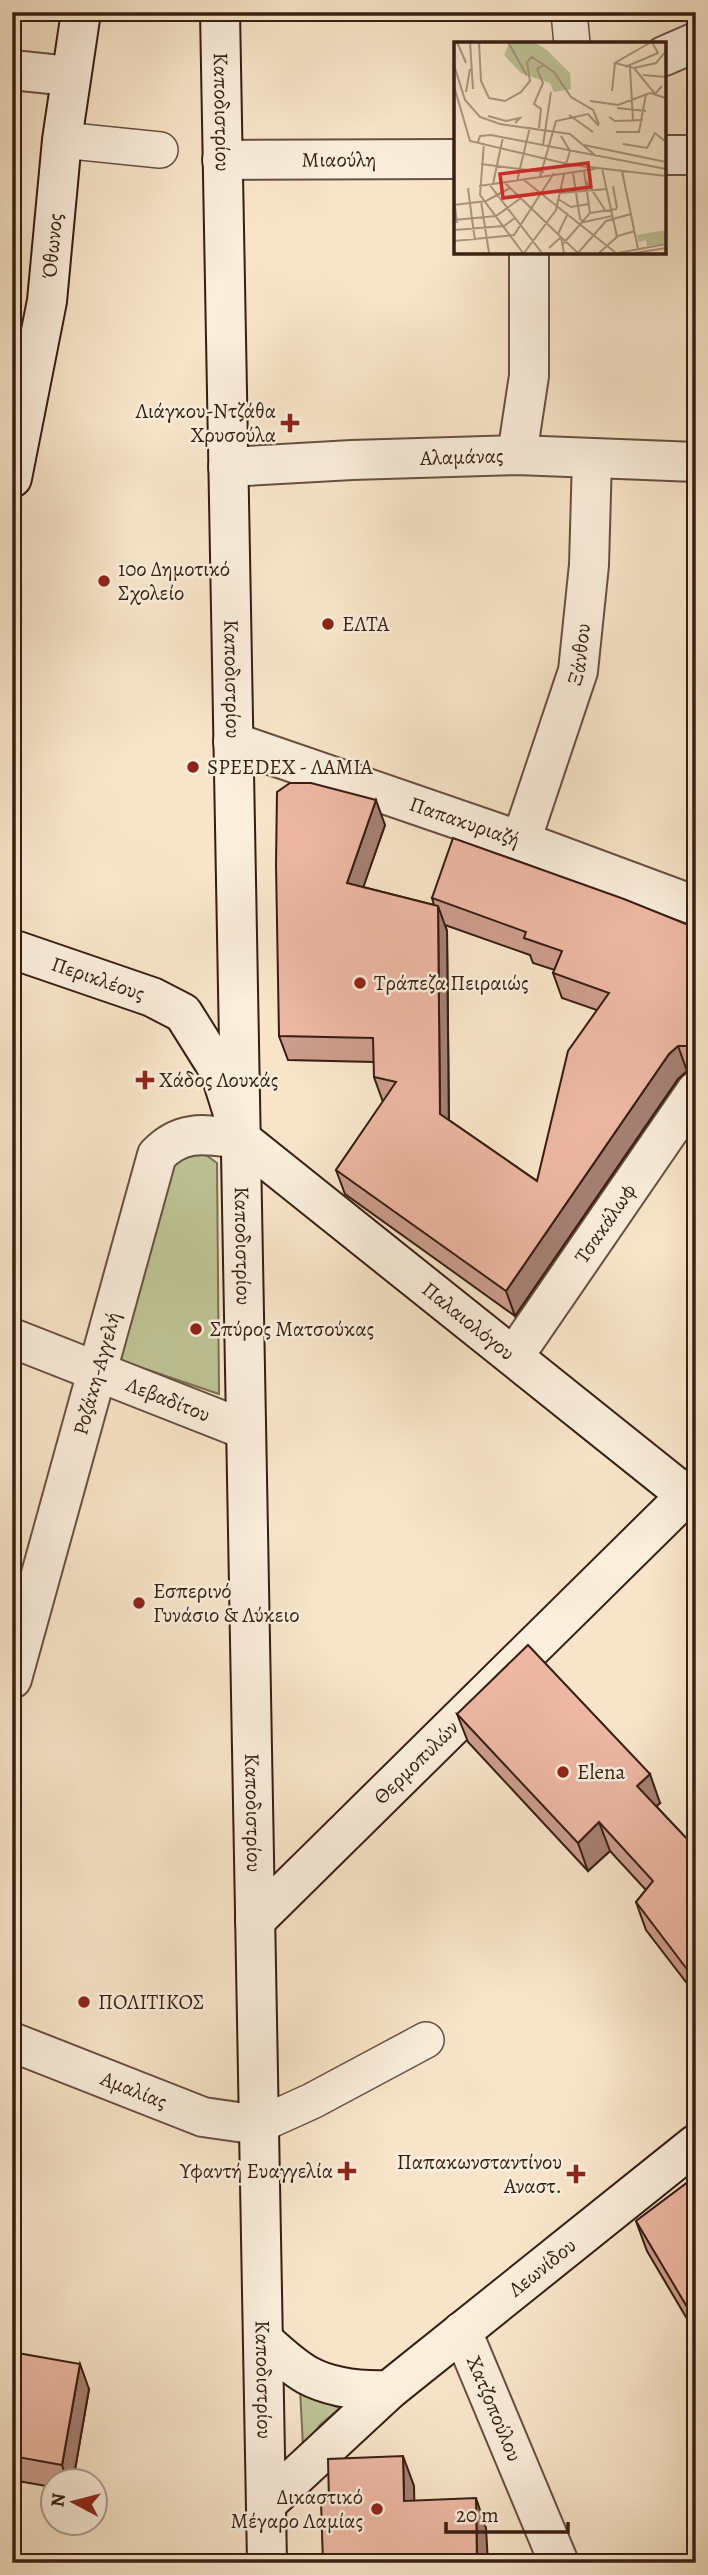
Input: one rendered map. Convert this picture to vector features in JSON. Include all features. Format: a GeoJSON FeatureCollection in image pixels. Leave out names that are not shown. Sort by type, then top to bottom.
{"type":"FeatureCollection","features":[{"type":"Feature","properties":{"kind":"main road","name":"Όθωνος"},"geometry":{"type":"LineString","coordinates":[[12,478],[47,300],[62,140],[81,12]]}},
{"type":"Feature","properties":{"kind":"main road","name":"Καποδιστρίου"},"geometry":{"type":"LineString","coordinates":[[219,12],[267,2563]]}},
{"type":"Feature","properties":{"kind":"main road"},"geometry":{"type":"LineString","coordinates":[[666,55],[696,42]]}},
{"type":"Feature","properties":{"kind":"main road"},"geometry":{"type":"LineString","coordinates":[[12,70],[70,76]]}},
{"type":"Feature","properties":{"kind":"main road"},"geometry":{"type":"LineString","coordinates":[[416,159],[454,143]]}},
{"type":"Feature","properties":{"kind":"main road"},"geometry":{"type":"LineString","coordinates":[[666,155],[696,155]]}},
{"type":"Feature","properties":{"kind":"main road","name":"Μιαούλη"},"geometry":{"type":"LineString","coordinates":[[222,160],[454,159]]}},
{"type":"Feature","properties":{"kind":"main road"},"geometry":{"type":"LineString","coordinates":[[517,455],[529,376],[529,254]]}},
{"type":"Feature","properties":{"kind":"main road","name":"Αλαμάνας"},"geometry":{"type":"LineString","coordinates":[[228,467],[517,455],[696,462]]}},
{"type":"Feature","properties":{"kind":"main road","name":"Ξάνθου"},"geometry":{"type":"LineString","coordinates":[[521,841],[578,671],[589,565],[592,458]]}},
{"type":"Feature","properties":{"kind":"main road","name":"Παπακυριαζή"},"geometry":{"type":"LineString","coordinates":[[233,742],[521,841],[696,906]]}},
{"type":"Feature","properties":{"kind":"main road","name":"Περικλέους"},"geometry":{"type":"LineString","coordinates":[[12,949],[152,997],[183,1013]]}},
{"type":"Feature","properties":{"kind":"main road"},"geometry":{"type":"LineString","coordinates":[[238,989],[221,1000],[183,1013],[220,1072],[241,1139]]}},
{"type":"Feature","properties":{"kind":"main road","name":"Τσακάλωφ"},"geometry":{"type":"LineString","coordinates":[[514,1356],[696,1091]]}},
{"type":"Feature","properties":{"kind":"main road","name":"Ροζάκη-Αγγελή"},"geometry":{"type":"LineString","coordinates":[[12,1679],[157,1155],[168,1143],[184,1136],[203,1134],[241,1139]]}},
{"type":"Feature","properties":{"kind":"main road","name":"Παλαιολόγου"},"geometry":{"type":"LineString","coordinates":[[241,1139],[693,1495]]}},
{"type":"Feature","properties":{"kind":"main road","name":"Λεβαδίτου"},"geometry":{"type":"LineString","coordinates":[[12,1338],[246,1430]]}},
{"type":"Feature","properties":{"kind":"main road","name":"Θερμοπυλών"},"geometry":{"type":"LineString","coordinates":[[256,1922],[693,1495]]}},
{"type":"Feature","properties":{"kind":"main road","name":"Αμαλίας"},"geometry":{"type":"LineString","coordinates":[[12,2042],[203,2117],[259,2125]]}},
{"type":"Feature","properties":{"kind":"main road","name":"Λεωνίδου"},"geometry":{"type":"LineString","coordinates":[[266,2504],[389,2390],[696,2144]]}},
{"type":"Feature","properties":{"kind":"main road","name":"Χατζοπούλου"},"geometry":{"type":"LineString","coordinates":[[462,2331],[559,2563]]}},
{"type":"Feature","properties":{"kind":"main road"},"geometry":{"type":"LineString","coordinates":[[263,2340],[308,2376],[368,2391],[389,2390]]}},
{"type":"Feature","properties":{"kind":"street"},"geometry":{"type":"LineString","coordinates":[[569,12],[572,42]]}},
{"type":"Feature","properties":{"kind":"street"},"geometry":{"type":"LineString","coordinates":[[62,140],[160,150]]}},
{"type":"Feature","properties":{"kind":"street"},"geometry":{"type":"LineString","coordinates":[[259,2125],[312,2101],[426,2040]]}},
{"type":"Feature","properties":{"kind":"green space"},"geometry":{"type":"Polygon","coordinates":[[[195,1147],[217,1163],[219,1394],[116,1359],[160,1170],[195,1147]]]}},
{"type":"Feature","properties":{"kind":"green space"},"geometry":{"type":"Polygon","coordinates":[[[300,2389],[310,2397],[340,2408],[320,2425],[303,2447],[300,2389]]]}},
{"type":"Feature","properties":{"kind":"building"},"geometry":{"type":"Polygon","coordinates":[[[290,783],[311,783],[376,800],[347,883],[438,906],[440,1114],[537,1181],[568,1051],[609,993],[553,973],[562,951],[524,938],[526,932],[432,898],[453,838],[624,899],[696,928],[696,1040],[692,1046],[678,1046],[669,1054],[506,1291],[336,1170],[396,1082],[374,1077],[373,1038],[279,1036],[277,792],[290,783]]]}},
{"type":"Feature","properties":{"kind":"building"},"geometry":{"type":"Polygon","coordinates":[[[528,1645],[650,1774],[637,1786],[687,1839],[696,1828],[696,1981],[636,1902],[653,1881],[599,1822],[578,1843],[457,1714],[528,1645]]]}},
{"type":"Feature","properties":{"kind":"building"},"geometry":{"type":"Polygon","coordinates":[[[696,2176],[696,2322],[636,2221],[696,2176]]]}},
{"type":"Feature","properties":{"kind":"building"},"geometry":{"type":"Polygon","coordinates":[[[12,2352],[80,2364],[62,2465],[12,2456],[12,2352]]]}},
{"type":"Feature","properties":{"kind":"building","name":"Δικαστικό Μέγαρο Λαμίας"},"geometry":{"type":"Polygon","coordinates":[[[403,2456],[404,2501],[476,2498],[477,2563],[323,2563],[321,2501],[329,2501],[328,2459],[403,2456]]]}},
{"type":"Feature","properties":{"kind":"place","name":"Λιάγκου-Ντζάθα Χρυσούλα"},"geometry":{"type":"Point","coordinates":[290,423]}},
{"type":"Feature","properties":{"kind":"place","name":"10ο Δημοτικό Σχολείο"},"geometry":{"type":"Point","coordinates":[104,581]}},
{"type":"Feature","properties":{"kind":"place","name":"ΕΛΤΑ"},"geometry":{"type":"Point","coordinates":[328,624]}},
{"type":"Feature","properties":{"kind":"place","name":"SPEEDEX - ΛΑΜΙΑ"},"geometry":{"type":"Point","coordinates":[193,767]}},
{"type":"Feature","properties":{"kind":"place","name":"Τράπεζα Πειραιώς"},"geometry":{"type":"Point","coordinates":[360,983]}},
{"type":"Feature","properties":{"kind":"place","name":"Χάδος Λουκάς"},"geometry":{"type":"Point","coordinates":[145,1080]}},
{"type":"Feature","properties":{"kind":"place","name":"Σπύρος Ματσούκας"},"geometry":{"type":"Point","coordinates":[196,1329]}},
{"type":"Feature","properties":{"kind":"place","name":"Εσπερινό Γυνάσιο & Λύκειο"},"geometry":{"type":"Point","coordinates":[139,1603]}},
{"type":"Feature","properties":{"kind":"place","name":"Elena"},"geometry":{"type":"Point","coordinates":[563,1772]}},
{"type":"Feature","properties":{"kind":"place","name":"ΠΟΛΙΤΙΚΟΣ"},"geometry":{"type":"Point","coordinates":[84,2002]}},
{"type":"Feature","properties":{"kind":"place","name":"Υφαντή Ευαγγελία"},"geometry":{"type":"Point","coordinates":[347,2171]}},
{"type":"Feature","properties":{"kind":"place","name":"Παπακωνσταντίνου Αναστ."},"geometry":{"type":"Point","coordinates":[576,2174]}},
{"type":"Feature","properties":{"kind":"place","name":"Δικαστικό Μέγαρο Λαμίας"},"geometry":{"type":"Point","coordinates":[377,2509]}}]}
